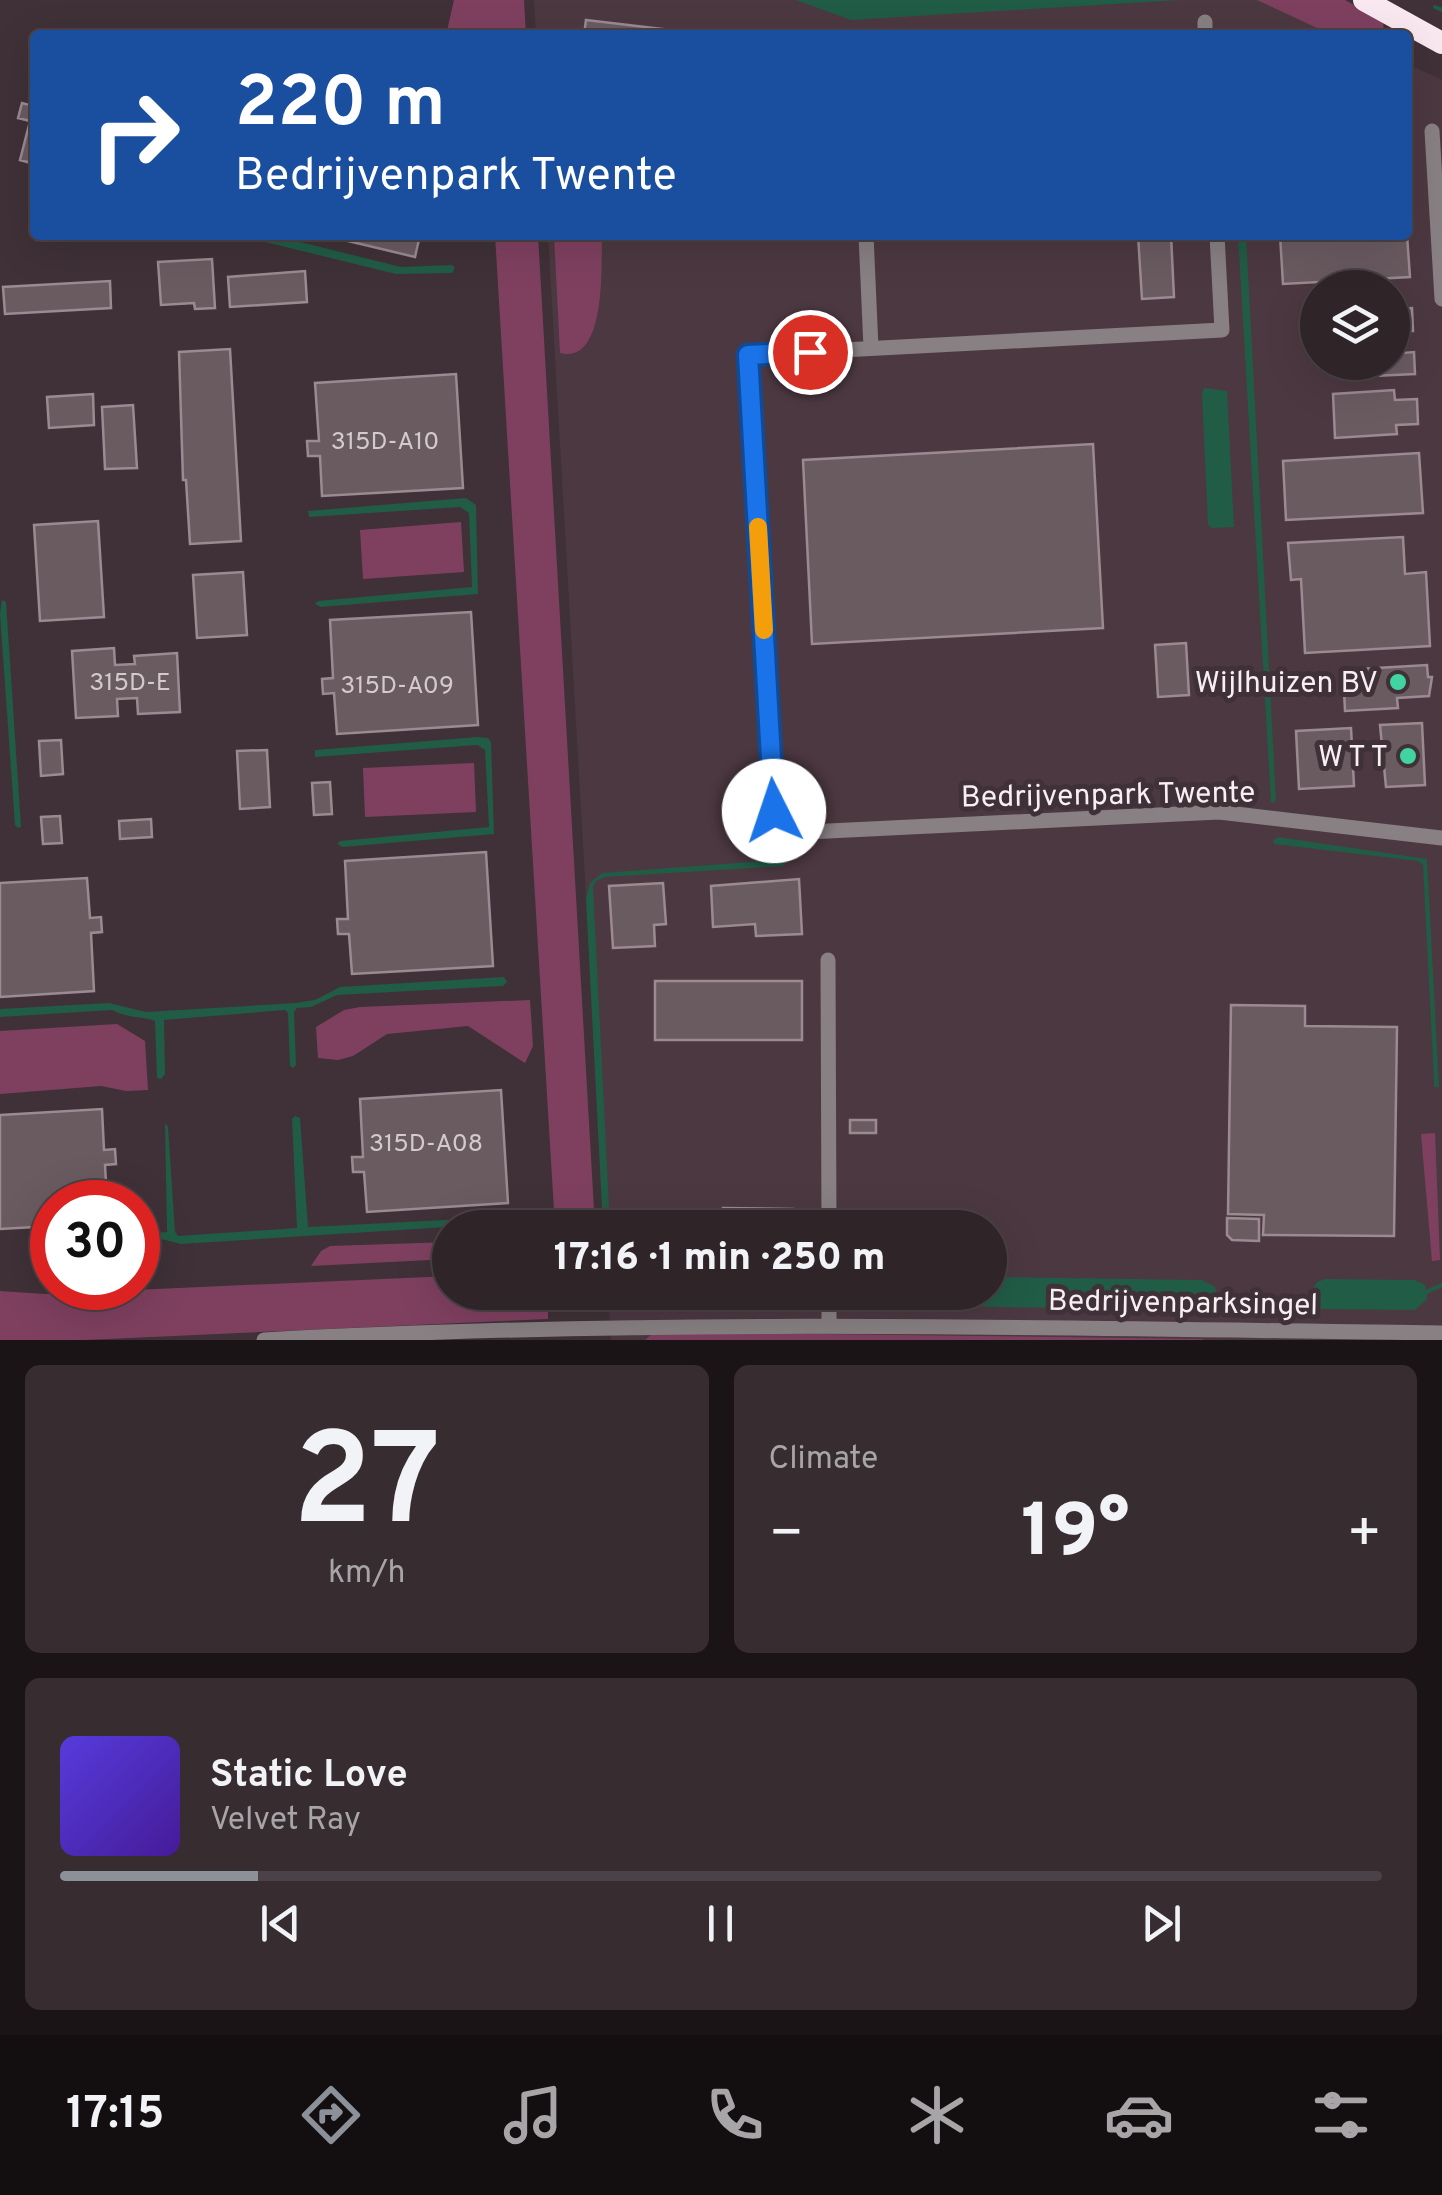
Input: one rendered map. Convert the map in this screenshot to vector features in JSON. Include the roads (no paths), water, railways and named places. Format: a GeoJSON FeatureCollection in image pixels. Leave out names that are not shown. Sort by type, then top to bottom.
{"type":"FeatureCollection","features":[{"type":"Feature","properties":{"kind":"highway"},"geometry":{"type":"LineString","coordinates":[[1364,0],[1442,42]]}},
{"type":"Feature","properties":{"kind":"street"},"geometry":{"type":"LineString","coordinates":[[1432,132],[1442,298]]}},
{"type":"Feature","properties":{"kind":"street"},"geometry":{"type":"LineString","coordinates":[[866,240],[872,348]]}},
{"type":"Feature","properties":{"kind":"street"},"geometry":{"type":"LineString","coordinates":[[775,834],[748,355],[1222,330],[1217,240]]}},
{"type":"Feature","properties":{"kind":"street","name":"Bedrijvenpark Twente"},"geometry":{"type":"LineString","coordinates":[[749,835],[1219,812],[1442,838]]}},
{"type":"Feature","properties":{"kind":"street"},"geometry":{"type":"LineString","coordinates":[[828,960],[829,1210]]}},
{"type":"Feature","properties":{"kind":"street"},"geometry":{"type":"LineString","coordinates":[[829,1310],[829,1325]]}},
{"type":"Feature","properties":{"kind":"street","name":"Bedrijvenparksingel"},"geometry":{"type":"LineString","coordinates":[[264,1340],[829,1325],[1254,1335],[1442,1334]]}},
{"type":"Feature","properties":{"kind":"waterway"},"geometry":{"type":"LineString","coordinates":[[1435,7],[1442,10]]}},
{"type":"Feature","properties":{"kind":"waterway"},"geometry":{"type":"LineString","coordinates":[[1426,1292],[1442,1285]]}},
{"type":"Feature","properties":{"kind":"place","name":"Wijlhuizen BV"},"geometry":{"type":"Point","coordinates":[1398,682]}},
{"type":"Feature","properties":{"kind":"place","name":"W T T"},"geometry":{"type":"Point","coordinates":[1408,756]}}]}
